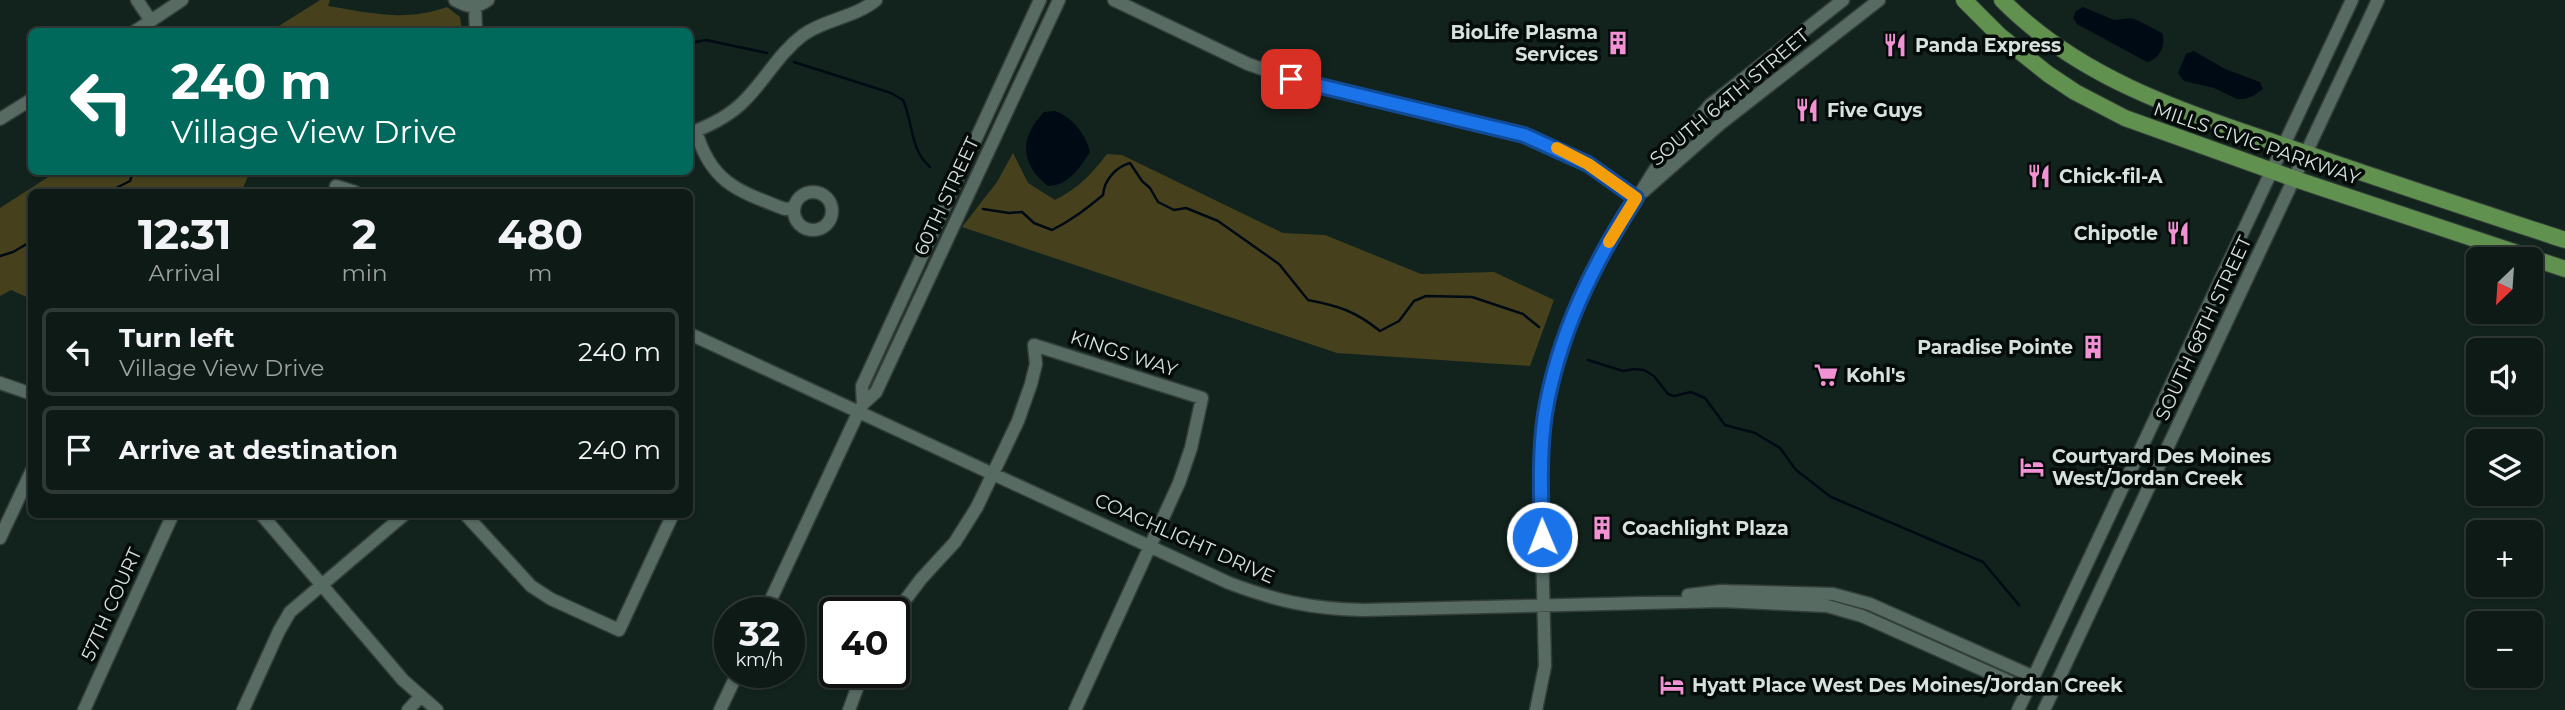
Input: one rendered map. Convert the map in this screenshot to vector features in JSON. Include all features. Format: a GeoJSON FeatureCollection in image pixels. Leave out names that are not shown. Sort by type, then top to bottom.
{"type":"FeatureCollection","features":[{"type":"Feature","properties":{"kind":"main road","name":"MILLS CIVIC PARKWAY"},"geometry":{"type":"LineString","coordinates":[[1964,0],[2021,54],[2075,92],[2125,118],[2295,180],[2565,270]]}},
{"type":"Feature","properties":{"kind":"main road","name":"MILLS CIVIC PARKWAY"},"geometry":{"type":"LineString","coordinates":[[2002,0],[2034,29],[2108,78],[2185,111],[2565,240]]}},
{"type":"Feature","properties":{"kind":"street"},"geometry":{"type":"LineString","coordinates":[[137,0],[151,21]]}},
{"type":"Feature","properties":{"kind":"street"},"geometry":{"type":"LineString","coordinates":[[140,28],[182,0]]}},
{"type":"Feature","properties":{"kind":"street"},"geometry":{"type":"LineString","coordinates":[[455,0],[475,7],[488,0]]}},
{"type":"Feature","properties":{"kind":"street"},"geometry":{"type":"LineString","coordinates":[[793,208],[785,209],[730,186],[709,161],[693,132],[718,120],[745,101],[785,51],[806,33],[855,15],[876,0]]}},
{"type":"Feature","properties":{"kind":"street","name":"60TH STREET"},"geometry":{"type":"LineString","coordinates":[[861,407],[862,386],[1040,0]]}},
{"type":"Feature","properties":{"kind":"street","name":"60TH STREET"},"geometry":{"type":"LineString","coordinates":[[772,597],[861,407],[876,392],[1059,0]]}},
{"type":"Feature","properties":{"kind":"street"},"geometry":{"type":"LineString","coordinates":[[1114,0],[1238,60],[1291,79],[1510,131],[1541,141],[1588,164],[1636,198]]}},
{"type":"Feature","properties":{"kind":"street","name":"SOUTH 64TH STREET"},"geometry":{"type":"LineString","coordinates":[[1536,710],[1545,666],[1540,465],[1551,386],[1573,314],[1590,275],[1636,198],[1680,138],[1710,105],[1843,0]]}},
{"type":"Feature","properties":{"kind":"street","name":"SOUTH 64TH STREET"},"geometry":{"type":"LineString","coordinates":[[1636,198],[1720,124],[1879,0]]}},
{"type":"Feature","properties":{"kind":"street","name":"SOUTH 68TH STREET"},"geometry":{"type":"LineString","coordinates":[[2018,710],[2352,0]]}},
{"type":"Feature","properties":{"kind":"street","name":"SOUTH 68TH STREET"},"geometry":{"type":"LineString","coordinates":[[2043,710],[2378,0]]}},
{"type":"Feature","properties":{"kind":"street"},"geometry":{"type":"LineString","coordinates":[[475,7],[476,28]]}},
{"type":"Feature","properties":{"kind":"street"},"geometry":{"type":"LineString","coordinates":[[0,120],[28,102]]}},
{"type":"Feature","properties":{"kind":"street"},"geometry":{"type":"LineString","coordinates":[[337,186],[346,189]]}},
{"type":"Feature","properties":{"kind":"street","name":"COACHLIGHT DRIVE"},"geometry":{"type":"LineString","coordinates":[[693,335],[861,407],[1229,583],[1267,597],[1314,608],[1363,610],[1722,601],[1827,606],[1862,616],[2028,690]]}},
{"type":"Feature","properties":{"kind":"street","name":"KINGS WAY"},"geometry":{"type":"LineString","coordinates":[[993,472],[1018,421],[1031,384],[1036,364],[1034,345],[1202,398],[1191,448],[1152,546]]}},
{"type":"Feature","properties":{"kind":"street"},"geometry":{"type":"LineString","coordinates":[[0,383],[28,393]]}},
{"type":"Feature","properties":{"kind":"street"},"geometry":{"type":"LineString","coordinates":[[908,597],[967,525],[993,472]]}},
{"type":"Feature","properties":{"kind":"street"},"geometry":{"type":"LineString","coordinates":[[0,538],[28,478]]}},
{"type":"Feature","properties":{"kind":"street","name":"57TH COURT"},"geometry":{"type":"LineString","coordinates":[[84,710],[171,518]]}},
{"type":"Feature","properties":{"kind":"street"},"geometry":{"type":"LineString","coordinates":[[264,518],[419,697],[437,710]]}},
{"type":"Feature","properties":{"kind":"street"},"geometry":{"type":"LineString","coordinates":[[243,710],[282,624],[295,607],[400,518]]}},
{"type":"Feature","properties":{"kind":"street"},"geometry":{"type":"LineString","coordinates":[[469,518],[531,586],[551,599],[619,630],[671,518]]}},
{"type":"Feature","properties":{"kind":"street"},"geometry":{"type":"LineString","coordinates":[[1075,710],[1152,546]]}},
{"type":"Feature","properties":{"kind":"street","name":"COACHLIGHT DRIVE"},"geometry":{"type":"LineString","coordinates":[[1643,603],[1721,591],[1833,594],[1870,604],[2034,677]]}},
{"type":"Feature","properties":{"kind":"street"},"geometry":{"type":"LineString","coordinates":[[720,710],[730,688]]}},
{"type":"Feature","properties":{"kind":"street"},"geometry":{"type":"LineString","coordinates":[[849,710],[857,688]]}},
{"type":"Feature","properties":{"kind":"street"},"geometry":{"type":"LineString","coordinates":[[408,710],[419,697]]}},
{"type":"Feature","properties":{"kind":"shaded area"},"geometry":{"type":"Polygon","coordinates":[[[320,0],[330,0],[328,6],[388,15],[432,12],[447,7],[460,17],[462,28],[276,28],[320,0]]]}},
{"type":"Feature","properties":{"kind":"shaded area"},"geometry":{"type":"Polygon","coordinates":[[[2083,7],[2114,20],[2131,18],[2162,33],[2161,51],[2147,62],[2077,24],[2073,18],[2076,11],[2083,7]]]}},
{"type":"Feature","properties":{"kind":"shaded area"},"geometry":{"type":"Polygon","coordinates":[[[2194,51],[2225,69],[2260,82],[2263,89],[2253,96],[2237,99],[2214,88],[2184,81],[2178,73],[2186,54],[2194,51]]]}},
{"type":"Feature","properties":{"kind":"shaded area"},"geometry":{"type":"Polygon","coordinates":[[[1055,111],[1067,117],[1077,127],[1090,152],[1068,179],[1048,186],[1032,169],[1026,150],[1030,131],[1036,122],[1044,112],[1055,111]]]}},
{"type":"Feature","properties":{"kind":"shaded area"},"geometry":{"type":"Polygon","coordinates":[[[1013,153],[1028,183],[1055,200],[1084,180],[1107,154],[1122,155],[1283,233],[1325,235],[1421,274],[1494,272],[1554,300],[1530,366],[1337,353],[962,227],[997,182],[1013,153]]]}},
{"type":"Feature","properties":{"kind":"shaded area"},"geometry":{"type":"Polygon","coordinates":[[[51,175],[249,175],[242,189],[30,189],[51,175]]]}},
{"type":"Feature","properties":{"kind":"shaded area"},"geometry":{"type":"Polygon","coordinates":[[[28,190],[28,298],[11,290],[0,296],[0,208],[28,190]]]}},
{"type":"Feature","properties":{"kind":"waterway"},"geometry":{"type":"LineString","coordinates":[[693,42],[706,40],[767,53]]}},
{"type":"Feature","properties":{"kind":"waterway"},"geometry":{"type":"LineString","coordinates":[[794,62],[891,93],[903,100],[915,144],[930,167]]}},
{"type":"Feature","properties":{"kind":"waterway"},"geometry":{"type":"LineString","coordinates":[[983,209],[1022,212],[1034,223],[1052,230],[1103,195],[1112,175],[1130,163],[1158,202],[1174,210],[1186,208],[1218,221],[1279,264],[1308,300],[1346,310],[1380,331],[1399,321],[1414,301],[1426,296],[1472,297],[1523,314],[1539,327]]}},
{"type":"Feature","properties":{"kind":"waterway"},"geometry":{"type":"LineString","coordinates":[[114,189],[130,181],[132,175]]}},
{"type":"Feature","properties":{"kind":"waterway"},"geometry":{"type":"LineString","coordinates":[[0,256],[28,243]]}},
{"type":"Feature","properties":{"kind":"waterway"},"geometry":{"type":"LineString","coordinates":[[1588,360],[1623,371],[1644,370],[1654,376],[1668,394],[1674,396],[1691,392],[1705,398],[1725,425],[1755,433],[1780,448],[1796,470],[1831,497],[1983,562],[2019,605]]}},
{"type":"Feature","properties":{"kind":"slow traffic"},"geometry":{"type":"LineString","coordinates":[[1557,148],[1588,164],[1636,198],[1609,242]]}},
{"type":"Feature","properties":{"kind":"place","name":"BioLife Plasma Services"},"geometry":{"type":"Point","coordinates":[1618,43]}},
{"type":"Feature","properties":{"kind":"place","name":"Panda Express"},"geometry":{"type":"Point","coordinates":[1895,45]}},
{"type":"Feature","properties":{"kind":"place","name":"Five Guys"},"geometry":{"type":"Point","coordinates":[1807,110]}},
{"type":"Feature","properties":{"kind":"place","name":"Chick-fil-A"},"geometry":{"type":"Point","coordinates":[2039,176]}},
{"type":"Feature","properties":{"kind":"place","name":"Chipotle"},"geometry":{"type":"Point","coordinates":[2178,233]}},
{"type":"Feature","properties":{"kind":"place","name":"Paradise Pointe"},"geometry":{"type":"Point","coordinates":[2093,347]}},
{"type":"Feature","properties":{"kind":"place","name":"Kohl's"},"geometry":{"type":"Point","coordinates":[1826,375]}},
{"type":"Feature","properties":{"kind":"place","name":"Courtyard Des Moines West/Jordan Creek"},"geometry":{"type":"Point","coordinates":[2032,467]}},
{"type":"Feature","properties":{"kind":"place","name":"Coachlight Plaza"},"geometry":{"type":"Point","coordinates":[1602,528]}},
{"type":"Feature","properties":{"kind":"place","name":"Hyatt Place West Des Moines/Jordan Creek"},"geometry":{"type":"Point","coordinates":[1672,685]}},
{"type":"Feature","properties":{"kind":"route"},"geometry":{"type":"LineString","coordinates":[[1291,79],[1524,135],[1588,164],[1636,198],[1590,275],[1573,314],[1551,386],[1540,465],[1542,537]]}}]}
